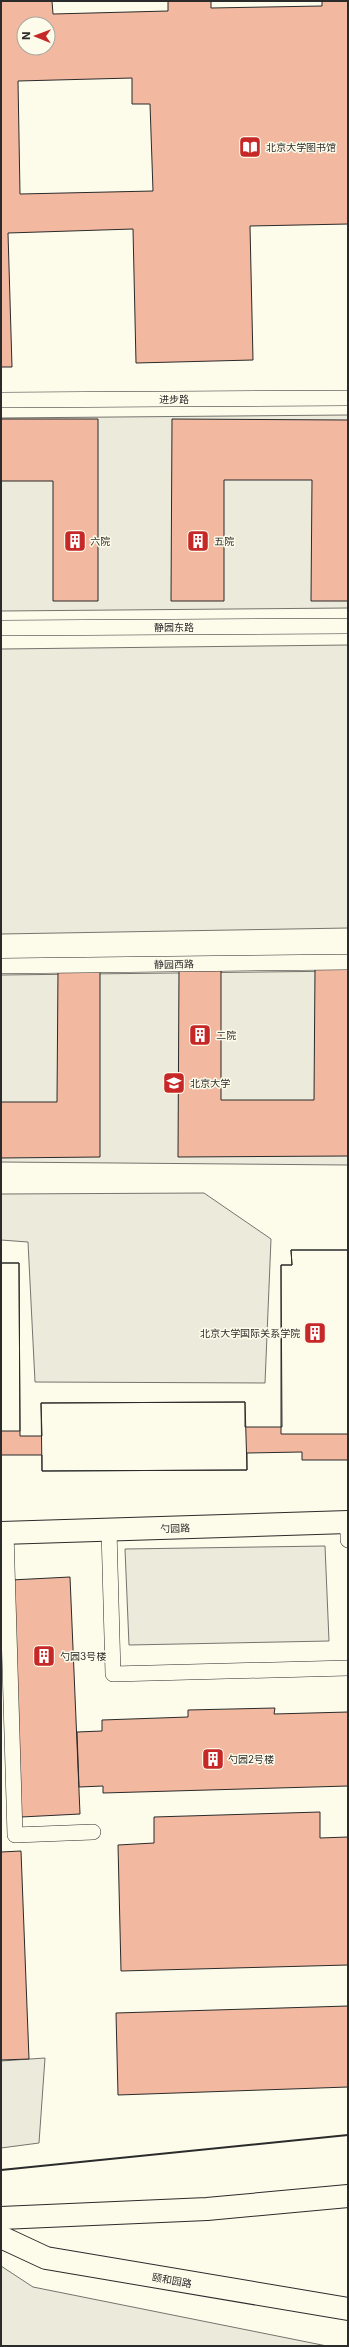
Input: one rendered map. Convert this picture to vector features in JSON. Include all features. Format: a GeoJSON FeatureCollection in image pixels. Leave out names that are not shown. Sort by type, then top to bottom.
{"type":"FeatureCollection","features":[{"type":"Feature","properties":{"kind":"street","name":"勺园路"},"geometry":{"type":"LineString","coordinates":[[3,1533],[348,1522]]}},
{"type":"Feature","properties":{"kind":"street"},"geometry":{"type":"LineString","coordinates":[[1,2218],[207,2209],[348,2196]]}},
{"type":"Feature","properties":{"kind":"street","name":"颐和园路"},"geometry":{"type":"LineString","coordinates":[[1,2237],[46,2258],[348,2309]]}},
{"type":"Feature","properties":{"kind":"lane","name":"进步路"},"geometry":{"type":"LineString","coordinates":[[1,400],[348,398]]}},
{"type":"Feature","properties":{"kind":"lane","name":"静园东路"},"geometry":{"type":"LineString","coordinates":[[1,628],[348,626]]}},
{"type":"Feature","properties":{"kind":"lane","name":"静园西路"},"geometry":{"type":"LineString","coordinates":[[1,966],[348,962]]}},
{"type":"Feature","properties":{"kind":"lane"},"geometry":{"type":"LineString","coordinates":[[348,1522],[348,1540]]}},
{"type":"Feature","properties":{"kind":"lane"},"geometry":{"type":"LineString","coordinates":[[109,1530],[112,1674],[348,1668]]}},
{"type":"Feature","properties":{"kind":"lane"},"geometry":{"type":"LineString","coordinates":[[3,1533],[8,1835],[93,1832]]}},
{"type":"Feature","properties":{"kind":"shaded area"},"geometry":{"type":"Polygon","coordinates":[[[348,415],[348,608],[1,611],[1,418],[348,415]]]}},
{"type":"Feature","properties":{"kind":"shaded area"},"geometry":{"type":"Polygon","coordinates":[[[348,645],[348,928],[1,934],[1,649],[348,645]]]}},
{"type":"Feature","properties":{"kind":"shaded area"},"geometry":{"type":"Polygon","coordinates":[[[348,971],[348,1165],[1,1162],[1,975],[348,971]]]}},
{"type":"Feature","properties":{"kind":"shaded area"},"geometry":{"type":"Polygon","coordinates":[[[204,1193],[271,1239],[265,1383],[35,1382],[28,1242],[1,1240],[1,1194],[204,1193]]]}},
{"type":"Feature","properties":{"kind":"shaded area"},"geometry":{"type":"Polygon","coordinates":[[[325,1546],[329,1641],[129,1645],[125,1549],[325,1546]]]}},
{"type":"Feature","properties":{"kind":"shaded area"},"geometry":{"type":"Polygon","coordinates":[[[45,2058],[39,2143],[1,2148],[1,2061],[45,2058]]]}},
{"type":"Feature","properties":{"kind":"shaded area"},"geometry":{"type":"Polygon","coordinates":[[[1,2266],[33,2287],[327,2346],[1,2346],[1,2266]]]}},
{"type":"Feature","properties":{"kind":"building","name":"北京大学图书馆"},"geometry":{"type":"Polygon","coordinates":[[[1,1],[52,1],[53,14],[168,11],[168,1],[211,1],[211,8],[322,6],[322,1],[348,1],[348,224],[250,226],[253,360],[136,363],[133,229],[8,233],[12,367],[1,367],[1,1]],[[132,78],[18,81],[20,194],[153,191],[150,104],[132,104],[132,78]]]}},
{"type":"Feature","properties":{"kind":"building","name":"六院"},"geometry":{"type":"Polygon","coordinates":[[[1,419],[98,419],[98,601],[53,601],[53,481],[1,481],[1,419]]]}},
{"type":"Feature","properties":{"kind":"building","name":"五院"},"geometry":{"type":"Polygon","coordinates":[[[172,419],[348,420],[348,601],[311,601],[312,480],[224,480],[224,601],[171,601],[172,419]]]}},
{"type":"Feature","properties":{"kind":"building","name":"二院"},"geometry":{"type":"Polygon","coordinates":[[[179,969],[221,969],[221,1100],[314,1100],[315,969],[348,969],[348,1156],[178,1157],[179,969]]]}},
{"type":"Feature","properties":{"kind":"building"},"geometry":{"type":"Polygon","coordinates":[[[58,970],[100,970],[100,1157],[1,1158],[1,1102],[57,1102],[58,970]]]}},
{"type":"Feature","properties":{"kind":"building","name":"北京大学国际关系学院"},"geometry":{"type":"Polygon","coordinates":[[[291,1250],[348,1250],[348,1460],[302,1460],[302,1452],[247,1453],[247,1470],[42,1471],[42,1455],[1,1455],[1,1263],[19,1263],[20,1436],[42,1436],[41,1403],[245,1402],[245,1427],[282,1427],[281,1265],[292,1265],[291,1250]]]}},
{"type":"Feature","properties":{"kind":"building"},"geometry":{"type":"Polygon","coordinates":[[[291,1250],[348,1250],[348,1434],[281,1434],[281,1265],[292,1265],[291,1250]]]}},
{"type":"Feature","properties":{"kind":"building"},"geometry":{"type":"Polygon","coordinates":[[[1,1263],[19,1263],[20,1431],[1,1431],[1,1263]]]}},
{"type":"Feature","properties":{"kind":"building"},"geometry":{"type":"Polygon","coordinates":[[[245,1402],[247,1470],[42,1471],[41,1403],[245,1402]]]}},
{"type":"Feature","properties":{"kind":"building","name":"勺园3号楼"},"geometry":{"type":"Polygon","coordinates":[[[70,1577],[80,1814],[21,1817],[11,1580],[70,1577]]]}},
{"type":"Feature","properties":{"kind":"building","name":"勺园2号楼"},"geometry":{"type":"Polygon","coordinates":[[[275,1708],[274,1714],[348,1712],[348,1786],[103,1793],[103,1786],[79,1787],[77,1732],[102,1731],[102,1720],[188,1717],[188,1710],[275,1708]]]}},
{"type":"Feature","properties":{"kind":"building"},"geometry":{"type":"Polygon","coordinates":[[[320,1812],[320,1838],[348,1837],[348,1965],[121,1971],[118,1845],[154,1843],[154,1817],[320,1812]]]}},
{"type":"Feature","properties":{"kind":"building"},"geometry":{"type":"Polygon","coordinates":[[[21,1851],[29,2059],[1,2060],[1,1852],[21,1851]]]}},
{"type":"Feature","properties":{"kind":"building"},"geometry":{"type":"Polygon","coordinates":[[[348,2006],[348,2087],[118,2095],[116,2013],[348,2006]]]}},
{"type":"Feature","properties":{"kind":"wall"},"geometry":{"type":"LineString","coordinates":[[1,2170],[348,2135]]}},
{"type":"Feature","properties":{"kind":"place","name":"北京大学图书馆"},"geometry":{"type":"Point","coordinates":[250,147]}},
{"type":"Feature","properties":{"kind":"place","name":"六院"},"geometry":{"type":"Point","coordinates":[75,541]}},
{"type":"Feature","properties":{"kind":"place","name":"五院"},"geometry":{"type":"Point","coordinates":[198,541]}},
{"type":"Feature","properties":{"kind":"place","name":"二院"},"geometry":{"type":"Point","coordinates":[200,1035]}},
{"type":"Feature","properties":{"kind":"place","name":"北京大学"},"geometry":{"type":"Point","coordinates":[174,1083]}},
{"type":"Feature","properties":{"kind":"place","name":"北京大学国际关系学院"},"geometry":{"type":"Point","coordinates":[315,1333]}},
{"type":"Feature","properties":{"kind":"place","name":"勺园3号楼"},"geometry":{"type":"Point","coordinates":[44,1656]}},
{"type":"Feature","properties":{"kind":"place","name":"勺园2号楼"},"geometry":{"type":"Point","coordinates":[213,1759]}}]}
